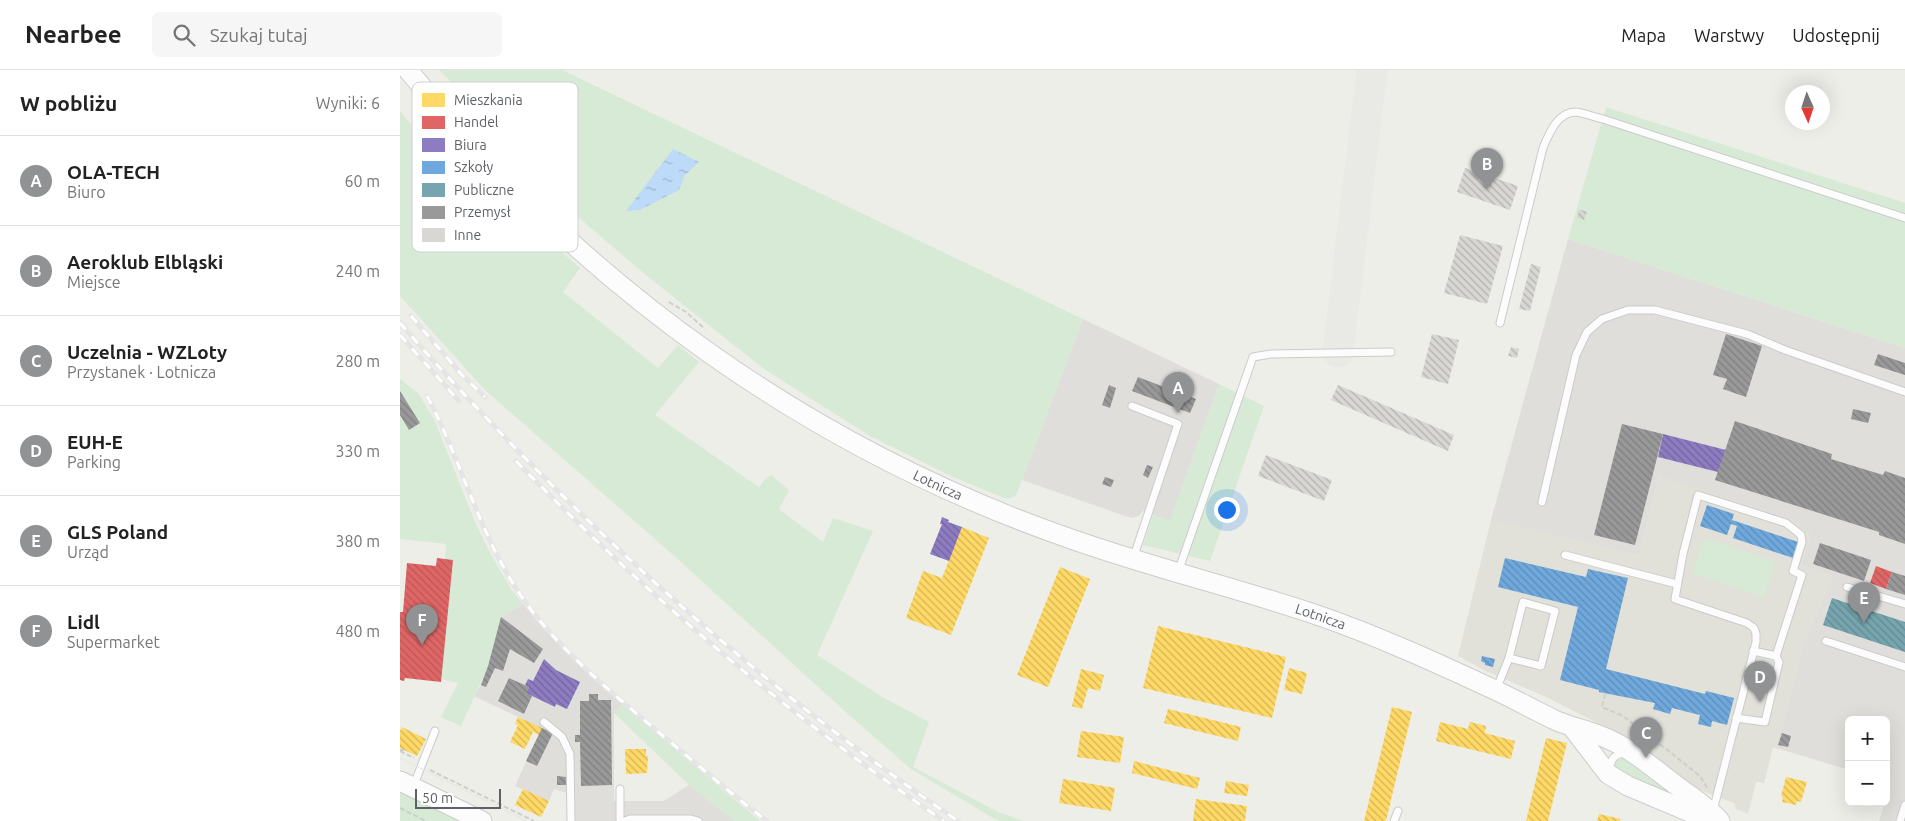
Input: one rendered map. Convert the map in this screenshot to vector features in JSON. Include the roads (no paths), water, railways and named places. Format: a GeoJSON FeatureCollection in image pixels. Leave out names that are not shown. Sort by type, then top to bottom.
{"type":"FeatureCollection","features":[{"type":"Feature","properties":{"kind":"street","name":"Lotnicza"},"geometry":{"type":"LineString","coordinates":[[408,70],[418,82]]}},
{"type":"Feature","properties":{"kind":"street","name":"Lotnicza"},"geometry":{"type":"LineString","coordinates":[[578,250],[656,315],[754,385],[846,439],[944,488],[1041,528],[1133,559],[1320,616],[1396,646],[1496,690],[1572,727],[1606,738],[1629,752],[1715,814]]}},
{"type":"Feature","properties":{"kind":"street","name":"Lotnicza"},"geometry":{"type":"LineString","coordinates":[[1572,727],[1608,774]]}},
{"type":"Feature","properties":{"kind":"street"},"geometry":{"type":"LineString","coordinates":[[1608,774],[1628,786],[1715,814]]}},
{"type":"Feature","properties":{"kind":"street"},"geometry":{"type":"LineString","coordinates":[[406,784],[482,821]]}},
{"type":"Feature","properties":{"kind":"lane"},"geometry":{"type":"LineString","coordinates":[[1500,323],[1543,148],[1553,127],[1566,114],[1575,112],[1602,119],[1905,218]]}},
{"type":"Feature","properties":{"kind":"lane"},"geometry":{"type":"LineString","coordinates":[[1542,502],[1576,355],[1582,340],[1593,325],[1602,319],[1618,313],[1628,310],[1655,310],[1747,334],[1785,350],[1905,392]]}},
{"type":"Feature","properties":{"kind":"lane"},"geometry":{"type":"LineString","coordinates":[[1178,572],[1254,357],[1271,354],[1391,352]]}},
{"type":"Feature","properties":{"kind":"lane"},"geometry":{"type":"LineString","coordinates":[[1132,406],[1178,424],[1133,559]]}},
{"type":"Feature","properties":{"kind":"lane"},"geometry":{"type":"LineString","coordinates":[[1715,814],[1756,634],[1754,628],[1747,623],[1675,599],[1698,495],[1786,523],[1801,535],[1802,542],[1793,571],[1802,575],[1776,656]]}},
{"type":"Feature","properties":{"kind":"lane"},"geometry":{"type":"LineString","coordinates":[[1565,555],[1677,584]]}},
{"type":"Feature","properties":{"kind":"lane"},"geometry":{"type":"LineString","coordinates":[[1847,587],[1905,604]]}},
{"type":"Feature","properties":{"kind":"lane"},"geometry":{"type":"LineString","coordinates":[[1496,690],[1510,658],[1523,602],[1555,611],[1542,666],[1510,658]]}},
{"type":"Feature","properties":{"kind":"lane"},"geometry":{"type":"LineString","coordinates":[[1826,641],[1905,667]]}},
{"type":"Feature","properties":{"kind":"lane"},"geometry":{"type":"LineString","coordinates":[[1736,718],[1765,722],[1780,662],[1776,656],[1753,651]]}},
{"type":"Feature","properties":{"kind":"lane"},"geometry":{"type":"LineString","coordinates":[[544,722],[562,737],[570,754],[571,821]]}},
{"type":"Feature","properties":{"kind":"lane"},"geometry":{"type":"LineString","coordinates":[[406,784],[422,765],[435,731]]}},
{"type":"Feature","properties":{"kind":"lane"},"geometry":{"type":"LineString","coordinates":[[1608,774],[1615,756],[1629,752]]}},
{"type":"Feature","properties":{"kind":"lane"},"geometry":{"type":"LineString","coordinates":[[620,789],[620,821]]}},
{"type":"Feature","properties":{"kind":"lane"},"geometry":{"type":"LineString","coordinates":[[1900,821],[1905,805]]}},
{"type":"Feature","properties":{"kind":"lane"},"geometry":{"type":"LineString","coordinates":[[1394,821],[1398,811]]}},
{"type":"Feature","properties":{"kind":"lane"},"geometry":{"type":"LineString","coordinates":[[625,821],[630,819],[691,819],[698,821]]}},
{"type":"Feature","properties":{"kind":"water"},"geometry":{"type":"Polygon","coordinates":[[[673,149],[699,162],[685,175],[679,190],[640,210],[626,211],[673,149]]]}},
{"type":"Feature","properties":{"kind":"tram line"},"geometry":{"type":"LineString","coordinates":[[400,758],[527,821]]}},
{"type":"Feature","properties":{"kind":"railway"},"geometry":{"type":"LineString","coordinates":[[411,316],[462,375],[485,397]]}},
{"type":"Feature","properties":{"kind":"railway"},"geometry":{"type":"LineString","coordinates":[[400,323],[528,461],[663,590],[807,710],[881,767],[958,821]]}},
{"type":"Feature","properties":{"kind":"railway"},"geometry":{"type":"LineString","coordinates":[[400,335],[459,401]]}},
{"type":"Feature","properties":{"kind":"railway"},"geometry":{"type":"LineString","coordinates":[[427,396],[489,539],[514,585],[528,606],[563,646],[602,684],[714,779],[767,821]]}},
{"type":"Feature","properties":{"kind":"railway"},"geometry":{"type":"LineString","coordinates":[[516,461],[616,559],[721,652],[830,739],[944,821]]}},
{"type":"Feature","properties":{"kind":"place","name":"Aeroklub Elbląski"},"geometry":{"type":"Point","coordinates":[1487,189]}},
{"type":"Feature","properties":{"kind":"place","name":"OLA-TECH"},"geometry":{"type":"Point","coordinates":[1178,413]}},
{"type":"Feature","properties":{"kind":"place","name":"GLS Poland"},"geometry":{"type":"Point","coordinates":[1864,623]}},
{"type":"Feature","properties":{"kind":"place","name":"Lidl"},"geometry":{"type":"Point","coordinates":[422,645]}},
{"type":"Feature","properties":{"kind":"place","name":"EUH-E"},"geometry":{"type":"Point","coordinates":[1760,702]}},
{"type":"Feature","properties":{"kind":"place","name":"Uczelnia - WZLoty"},"geometry":{"type":"Point","coordinates":[1646,758]}}]}
